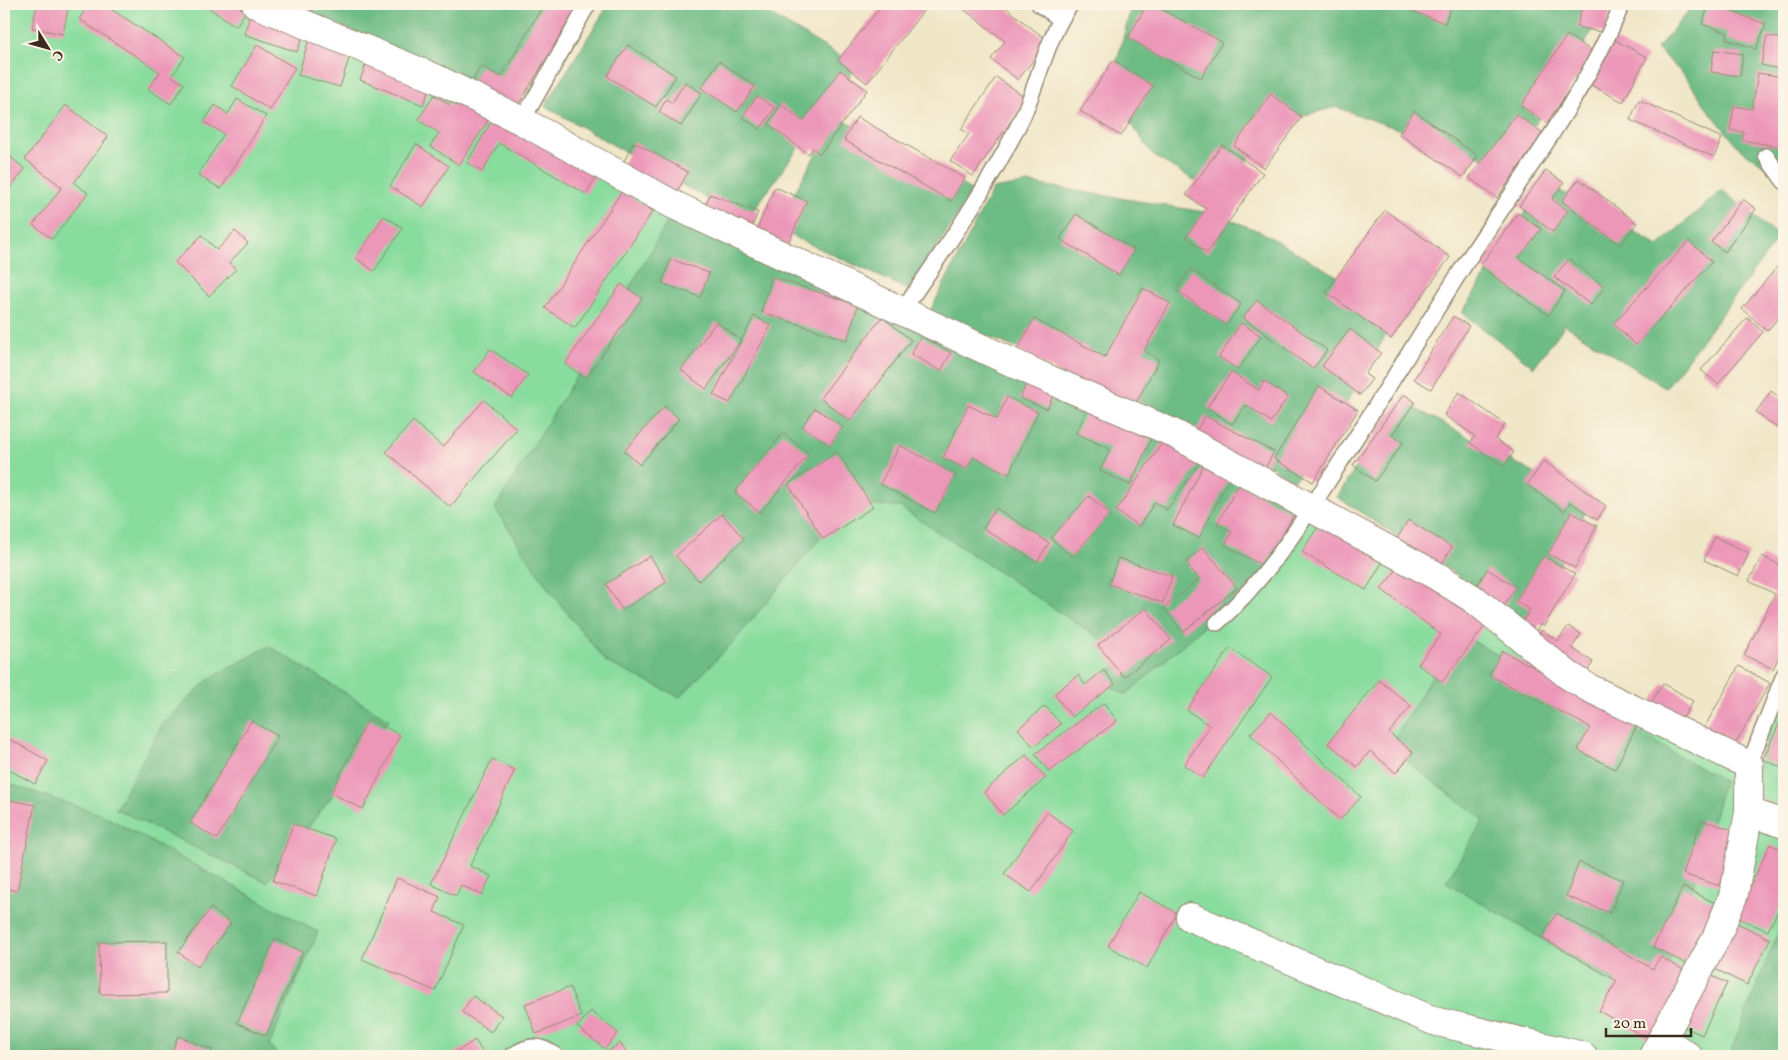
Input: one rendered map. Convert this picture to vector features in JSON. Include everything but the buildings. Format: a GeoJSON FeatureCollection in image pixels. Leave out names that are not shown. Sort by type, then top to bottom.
{"type":"FeatureCollection","features":[{"type":"Feature","properties":{"kind":"street"},"geometry":{"type":"LineString","coordinates":[[256,4],[435,78],[522,121],[672,204],[902,311],[1170,432],[1312,507],[1464,592],[1568,675],[1589,688],[1749,765],[1748,812],[1734,894],[1717,936],[1658,1047],[1688,1056]]}},
{"type":"Feature","properties":{"kind":"street"},"geometry":{"type":"LineString","coordinates":[[1748,812],[1784,824]]}},
{"type":"Feature","properties":{"kind":"street"},"geometry":{"type":"LineString","coordinates":[[1190,917],[1434,1021],[1583,1056]]}},
{"type":"Feature","properties":{"kind":"lane"},"geometry":{"type":"LineString","coordinates":[[522,121],[588,4]]}},
{"type":"Feature","properties":{"kind":"lane"},"geometry":{"type":"LineString","coordinates":[[1039,4],[1060,19]]}},
{"type":"Feature","properties":{"kind":"lane"},"geometry":{"type":"LineString","coordinates":[[902,311],[954,237],[1021,119],[1060,19],[1072,4]]}},
{"type":"Feature","properties":{"kind":"lane"},"geometry":{"type":"LineString","coordinates":[[1217,623],[1267,572],[1300,528],[1461,271],[1553,134],[1594,64],[1622,4]]}},
{"type":"Feature","properties":{"kind":"lane"},"geometry":{"type":"LineString","coordinates":[[1766,156],[1784,181]]}},
{"type":"Feature","properties":{"kind":"lane"},"geometry":{"type":"LineString","coordinates":[[1749,765],[1784,675]]}},
{"type":"Feature","properties":{"kind":"lane"},"geometry":{"type":"LineString","coordinates":[[512,1056],[525,1047],[538,1047],[556,1056]]}},
{"type":"Feature","properties":{"kind":"green space"},"geometry":{"type":"Polygon","coordinates":[[[4,4],[258,4],[1164,433],[1521,642],[1753,772],[1747,795],[1784,822],[1784,1056],[4,1056],[4,4]]]}},
{"type":"Feature","properties":{"kind":"green space"},"geometry":{"type":"Polygon","coordinates":[[[296,4],[565,4],[509,99],[295,6],[296,4]]]}},
{"type":"Feature","properties":{"kind":"green space"},"geometry":{"type":"Polygon","coordinates":[[[609,4],[752,4],[857,66],[746,221],[545,106],[609,4]]]}},
{"type":"Feature","properties":{"kind":"green space"},"geometry":{"type":"Polygon","coordinates":[[[1132,4],[1609,4],[1510,165],[1446,146],[1336,107],[1281,121],[1218,194],[1154,156],[1109,92],[1132,4]]]}},
{"type":"Feature","properties":{"kind":"green space"},"geometry":{"type":"Polygon","coordinates":[[[1694,4],[1784,4],[1784,186],[1777,174],[1740,149],[1707,108],[1687,78],[1657,49],[1694,4]]]}},
{"type":"Feature","properties":{"kind":"green space"},"geometry":{"type":"Polygon","coordinates":[[[837,116],[973,191],[909,290],[775,228],[837,116]]]}},
{"type":"Feature","properties":{"kind":"green space"},"geometry":{"type":"Polygon","coordinates":[[[1029,183],[1216,214],[1261,232],[1399,312],[1319,451],[1293,481],[1255,455],[1086,376],[929,313],[993,189],[1029,183]]]}},
{"type":"Feature","properties":{"kind":"green space"},"geometry":{"type":"Polygon","coordinates":[[[1543,185],[1590,203],[1658,246],[1722,190],[1779,237],[1666,388],[1565,325],[1534,367],[1462,313],[1543,185]]]}},
{"type":"Feature","properties":{"kind":"green space"},"geometry":{"type":"Polygon","coordinates":[[[675,209],[1322,503],[1269,568],[1126,695],[1101,681],[1125,655],[900,507],[849,504],[733,642],[680,697],[606,662],[550,591],[495,508],[608,325],[675,209]]]}},
{"type":"Feature","properties":{"kind":"green space"},"geometry":{"type":"Polygon","coordinates":[[[1400,400],[1589,503],[1531,623],[1337,497],[1400,400]]]}},
{"type":"Feature","properties":{"kind":"green space"},"geometry":{"type":"Polygon","coordinates":[[[1458,633],[1724,781],[1675,947],[1652,1004],[1446,882],[1484,820],[1389,748],[1458,633]]]}},
{"type":"Feature","properties":{"kind":"green space"},"geometry":{"type":"Polygon","coordinates":[[[269,646],[389,720],[267,882],[116,809],[162,725],[208,680],[269,646]]]}},
{"type":"Feature","properties":{"kind":"green space"},"geometry":{"type":"Polygon","coordinates":[[[1784,690],[1784,811],[1751,791],[1775,711],[1784,690]]]}},
{"type":"Feature","properties":{"kind":"green space"},"geometry":{"type":"Polygon","coordinates":[[[4,782],[102,815],[318,932],[269,1045],[279,1056],[4,1056],[4,782]]]}},
{"type":"Feature","properties":{"kind":"green space"},"geometry":{"type":"Polygon","coordinates":[[[1784,918],[1784,1056],[1729,1056],[1784,918]]]}}]}
